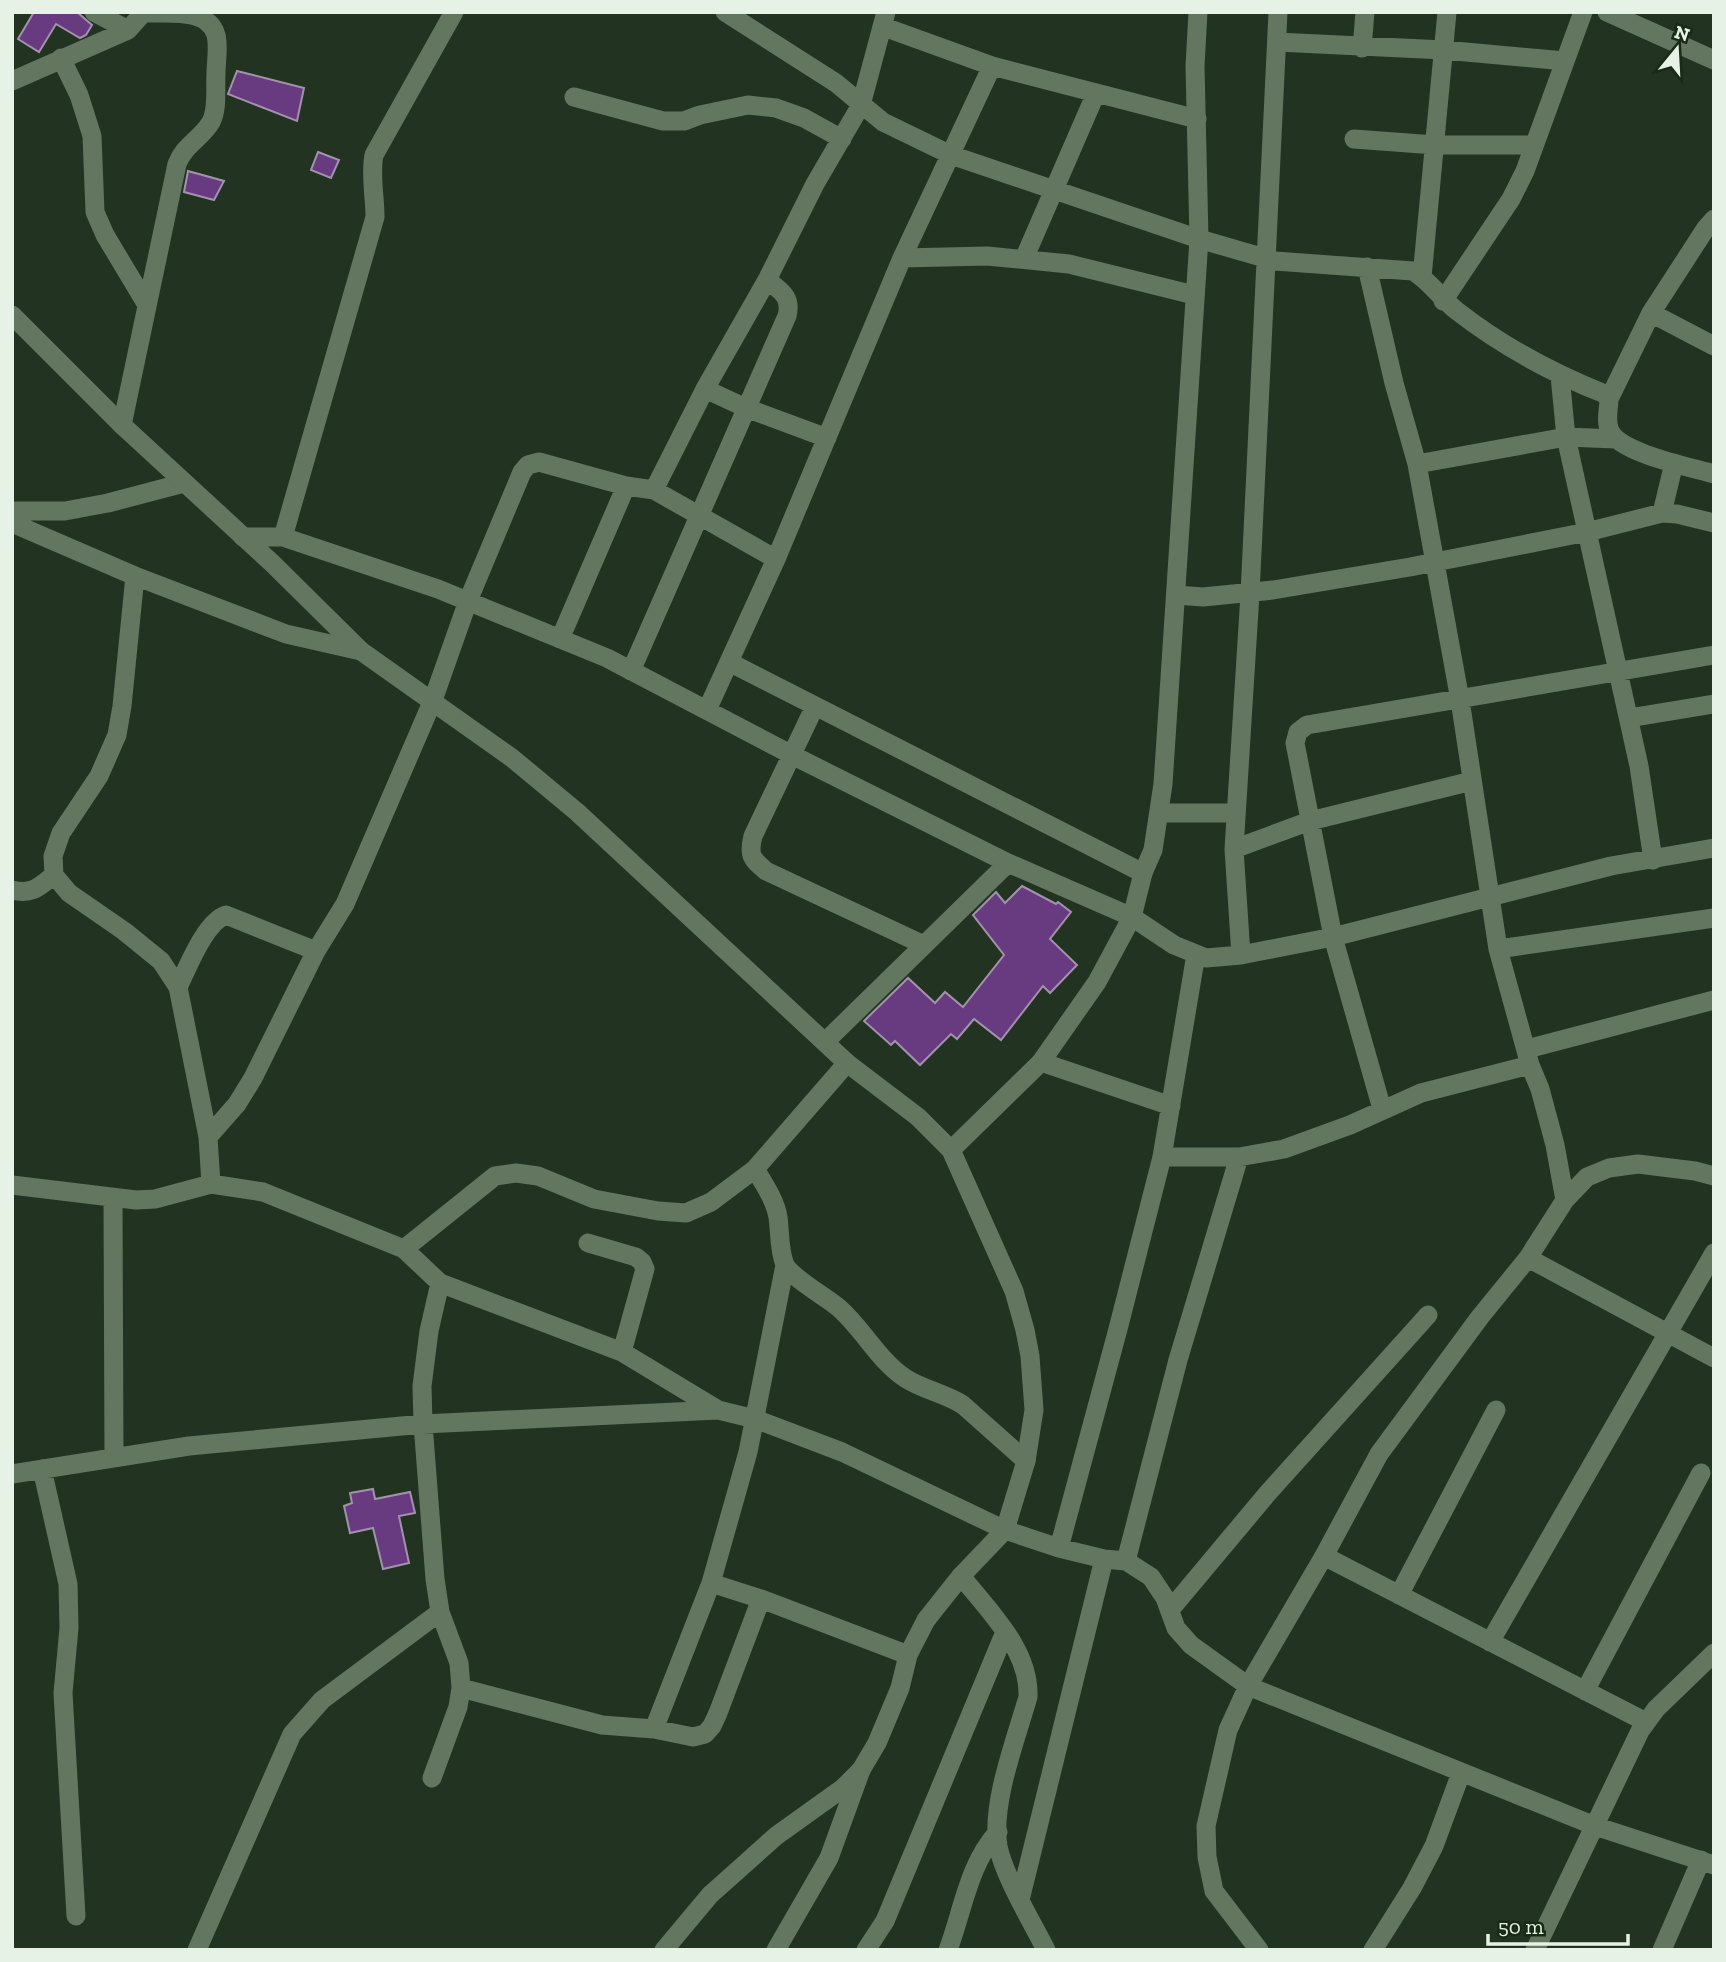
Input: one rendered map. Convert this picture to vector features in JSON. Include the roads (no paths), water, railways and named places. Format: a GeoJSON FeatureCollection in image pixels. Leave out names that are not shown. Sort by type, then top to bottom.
{"type":"FeatureCollection","features":[{"type":"Feature","properties":{"kind":"street"},"geometry":{"type":"LineString","coordinates":[[94,12],[128,30]]}},
{"type":"Feature","properties":{"kind":"street"},"geometry":{"type":"LineString","coordinates":[[283,537],[375,217],[376,194],[372,176],[374,155],[454,12]]}},
{"type":"Feature","properties":{"kind":"street"},"geometry":{"type":"LineString","coordinates":[[725,12],[836,83],[883,122],[951,155],[1266,259],[1413,271],[1422,277],[1443,301],[1478,328],[1560,376],[1605,394],[1609,399]]}},
{"type":"Feature","properties":{"kind":"street"},"geometry":{"type":"LineString","coordinates":[[951,1150],[1041,1062],[1097,982],[1132,917],[1143,873],[1153,850],[1160,813],[1199,239],[1195,66],[1198,12]]}},
{"type":"Feature","properties":{"kind":"street"},"geometry":{"type":"LineString","coordinates":[[1241,955],[1234,849],[1250,594],[1278,12]]}},
{"type":"Feature","properties":{"kind":"street"},"geometry":{"type":"LineString","coordinates":[[1363,48],[1365,12]]}},
{"type":"Feature","properties":{"kind":"street"},"geometry":{"type":"LineString","coordinates":[[1422,277],[1447,12]]}},
{"type":"Feature","properties":{"kind":"street"},"geometry":{"type":"LineString","coordinates":[[1443,301],[1511,200],[1583,12]]}},
{"type":"Feature","properties":{"kind":"street"},"geometry":{"type":"LineString","coordinates":[[1607,12],[1714,60]]}},
{"type":"Feature","properties":{"kind":"street"},"geometry":{"type":"LineString","coordinates":[[12,81],[128,30],[143,13],[204,18],[212,26],[216,38],[214,115],[210,124],[181,153],[177,164],[122,425]]}},
{"type":"Feature","properties":{"kind":"street"},"geometry":{"type":"LineString","coordinates":[[654,490],[705,389],[767,280],[815,184],[860,105],[885,20],[992,66],[1197,119]]}},
{"type":"Feature","properties":{"kind":"street"},"geometry":{"type":"LineString","coordinates":[[1277,42],[1444,50],[1564,61]]}},
{"type":"Feature","properties":{"kind":"street"},"geometry":{"type":"LineString","coordinates":[[61,58],[83,105],[92,136],[95,212],[105,235],[147,305]]}},
{"type":"Feature","properties":{"kind":"street"},"geometry":{"type":"LineString","coordinates":[[707,710],[776,559],[902,258],[992,66]]}},
{"type":"Feature","properties":{"kind":"street"},"geometry":{"type":"LineString","coordinates":[[1024,259],[1096,93]]}},
{"type":"Feature","properties":{"kind":"street"},"geometry":{"type":"LineString","coordinates":[[574,97],[663,121],[684,121],[748,105],[776,108],[804,118],[842,139]]}},
{"type":"Feature","properties":{"kind":"street"},"geometry":{"type":"LineString","coordinates":[[1354,139],[1435,145],[1534,145]]}},
{"type":"Feature","properties":{"kind":"street"},"geometry":{"type":"LineString","coordinates":[[1714,219],[1699,237],[1651,313],[1609,399],[1607,420],[1609,430],[1616,439],[1647,456],[1714,474]]}},
{"type":"Feature","properties":{"kind":"street"},"geometry":{"type":"LineString","coordinates":[[902,258],[987,256],[1069,264],[1194,295]]}},
{"type":"Feature","properties":{"kind":"street"},"geometry":{"type":"LineString","coordinates":[[1367,267],[1394,383],[1417,464],[1460,700],[1498,949],[1555,1145],[1565,1200]]}},
{"type":"Feature","properties":{"kind":"street"},"geometry":{"type":"LineString","coordinates":[[631,670],[789,306],[786,295],[767,280]]}},
{"type":"Feature","properties":{"kind":"street"},"geometry":{"type":"LineString","coordinates":[[1651,313],[1714,346]]}},
{"type":"Feature","properties":{"kind":"street"},"geometry":{"type":"LineString","coordinates":[[12,315],[122,425],[361,651],[512,758],[578,812],[847,1063],[918,1117],[951,1150],[1014,1291],[1025,1329],[1034,1410],[1026,1461],[1005,1530],[961,1576],[926,1620],[908,1655],[895,1699],[877,1742],[861,1770],[829,1858],[776,1950]]}},
{"type":"Feature","properties":{"kind":"street"},"geometry":{"type":"LineString","coordinates":[[1560,376],[1566,438],[1629,718],[1653,860]]}},
{"type":"Feature","properties":{"kind":"street"},"geometry":{"type":"LineString","coordinates":[[705,389],[746,408],[827,438]]}},
{"type":"Feature","properties":{"kind":"street"},"geometry":{"type":"LineString","coordinates":[[1417,464],[1566,438],[1616,439]]}},
{"type":"Feature","properties":{"kind":"street"},"geometry":{"type":"LineString","coordinates":[[208,1137],[237,1104],[253,1077],[316,951],[345,904],[433,700],[468,601],[522,472],[528,465],[539,462],[626,486],[654,490],[776,559]]}},
{"type":"Feature","properties":{"kind":"street"},"geometry":{"type":"LineString","coordinates":[[1661,513],[1674,463]]}},
{"type":"Feature","properties":{"kind":"street"},"geometry":{"type":"LineString","coordinates":[[12,511],[65,511],[184,483]]}},
{"type":"Feature","properties":{"kind":"street"},"geometry":{"type":"LineString","coordinates":[[561,639],[626,486]]}},
{"type":"Feature","properties":{"kind":"street"},"geometry":{"type":"LineString","coordinates":[[1176,595],[1203,597],[1250,594],[1410,567],[1587,532],[1661,513],[1677,514],[1713,527]]}},
{"type":"Feature","properties":{"kind":"street"},"geometry":{"type":"LineString","coordinates":[[12,523],[135,576],[286,634],[361,651]]}},
{"type":"Feature","properties":{"kind":"street"},"geometry":{"type":"LineString","coordinates":[[243,537],[283,537],[438,589],[561,639],[631,670],[792,755],[1008,863],[1132,917],[1174,944],[1206,958],[1241,955],[1333,937],[1611,866],[1714,848]]}},
{"type":"Feature","properties":{"kind":"street"},"geometry":{"type":"LineString","coordinates":[[135,576],[117,735],[99,776],[61,833],[53,856],[54,875],[69,894],[124,931],[161,961],[178,987],[208,1137],[211,1184]]}},
{"type":"Feature","properties":{"kind":"street"},"geometry":{"type":"LineString","coordinates":[[1382,1109],[1333,937],[1295,743],[1298,732],[1307,725],[1714,655]]}},
{"type":"Feature","properties":{"kind":"street"},"geometry":{"type":"LineString","coordinates":[[729,662],[1143,873]]}},
{"type":"Feature","properties":{"kind":"street"},"geometry":{"type":"LineString","coordinates":[[1629,718],[1714,704]]}},
{"type":"Feature","properties":{"kind":"street"},"geometry":{"type":"LineString","coordinates":[[815,706],[753,836],[750,848],[753,860],[766,871],[924,945]]}},
{"type":"Feature","properties":{"kind":"street"},"geometry":{"type":"LineString","coordinates":[[1234,849],[1310,821],[1472,780]]}},
{"type":"Feature","properties":{"kind":"street"},"geometry":{"type":"LineString","coordinates":[[1160,813],[1236,813]]}},
{"type":"Feature","properties":{"kind":"street"},"geometry":{"type":"LineString","coordinates":[[825,1042],[1008,863]]}},
{"type":"Feature","properties":{"kind":"street"},"geometry":{"type":"LineString","coordinates":[[12,890],[26,893],[36,890],[54,875]]}},
{"type":"Feature","properties":{"kind":"street"},"geometry":{"type":"LineString","coordinates":[[178,987],[206,934],[217,918],[226,915],[316,951]]}},
{"type":"Feature","properties":{"kind":"street"},"geometry":{"type":"LineString","coordinates":[[1498,949],[1714,918]]}},
{"type":"Feature","properties":{"kind":"street"},"geometry":{"type":"LineString","coordinates":[[1059,1548],[1162,1157],[1196,954]]}},
{"type":"Feature","properties":{"kind":"street"},"geometry":{"type":"LineString","coordinates":[[1162,1157],[1239,1157],[1284,1149],[1350,1125],[1421,1093],[1714,1000]]}},
{"type":"Feature","properties":{"kind":"street"},"geometry":{"type":"LineString","coordinates":[[1041,1062],[1171,1106]]}},
{"type":"Feature","properties":{"kind":"street"},"geometry":{"type":"LineString","coordinates":[[404,1249],[495,1176],[516,1173],[538,1177],[594,1199],[658,1211],[686,1213],[710,1202],[755,1169],[847,1063]]}},
{"type":"Feature","properties":{"kind":"street"},"geometry":{"type":"LineString","coordinates":[[1126,1561],[1178,1360],[1239,1157]]}},
{"type":"Feature","properties":{"kind":"street"},"geometry":{"type":"LineString","coordinates":[[1259,1950],[1213,1892],[1206,1826],[1228,1730],[1248,1686],[1324,1556],[1379,1454],[1480,1317],[1528,1258],[1565,1200],[1587,1177],[1609,1168],[1637,1164],[1714,1176]]}},
{"type":"Feature","properties":{"kind":"street"},"geometry":{"type":"LineString","coordinates":[[654,1729],[711,1583],[748,1451],[785,1265],[777,1214],[755,1169]]}},
{"type":"Feature","properties":{"kind":"street"},"geometry":{"type":"LineString","coordinates":[[12,1185],[113,1198],[155,1199],[211,1184],[263,1192],[404,1249],[440,1283],[622,1352],[718,1410]]}},
{"type":"Feature","properties":{"kind":"street"},"geometry":{"type":"LineString","coordinates":[[113,1198],[114,1458]]}},
{"type":"Feature","properties":{"kind":"street"},"geometry":{"type":"LineString","coordinates":[[588,1243],[636,1257],[645,1269],[622,1352]]}},
{"type":"Feature","properties":{"kind":"street"},"geometry":{"type":"LineString","coordinates":[[1490,1642],[1714,1253]]}},
{"type":"Feature","properties":{"kind":"street"},"geometry":{"type":"LineString","coordinates":[[1528,1258],[1714,1358]]}},
{"type":"Feature","properties":{"kind":"street"},"geometry":{"type":"LineString","coordinates":[[785,1265],[799,1279],[841,1310],[888,1364],[903,1376],[963,1405],[1026,1461]]}},
{"type":"Feature","properties":{"kind":"street"},"geometry":{"type":"LineString","coordinates":[[432,1778],[458,1707],[461,1688],[459,1663],[440,1612],[435,1579],[423,1424],[422,1386],[429,1331],[440,1283]]}},
{"type":"Feature","properties":{"kind":"street"},"geometry":{"type":"LineString","coordinates":[[1170,1611],[1267,1494],[1428,1315]]}},
{"type":"Feature","properties":{"kind":"street"},"geometry":{"type":"LineString","coordinates":[[12,1474],[189,1446],[423,1424],[718,1410],[755,1419],[842,1451],[1005,1530],[1059,1548],[1104,1559],[1126,1561],[1152,1577],[1166,1598],[1176,1628],[1191,1645],[1248,1686],[1595,1826],[1707,1862],[1662,1950]]}},
{"type":"Feature","properties":{"kind":"street"},"geometry":{"type":"LineString","coordinates":[[1399,1595],[1496,1410]]}},
{"type":"Feature","properties":{"kind":"street"},"geometry":{"type":"LineString","coordinates":[[42,1469],[68,1584],[69,1628],[63,1693],[76,1916]]}},
{"type":"Feature","properties":{"kind":"street"},"geometry":{"type":"LineString","coordinates":[[1585,1691],[1701,1474]]}},
{"type":"Feature","properties":{"kind":"street"},"geometry":{"type":"LineString","coordinates":[[1324,1556],[1646,1722]]}},
{"type":"Feature","properties":{"kind":"street"},"geometry":{"type":"LineString","coordinates":[[1020,1900],[1104,1559]]}},
{"type":"Feature","properties":{"kind":"street"},"geometry":{"type":"LineString","coordinates":[[961,1576],[1005,1632],[1024,1663],[1028,1697],[998,1806],[998,1846],[1020,1900],[1046,1950]]}},
{"type":"Feature","properties":{"kind":"street"},"geometry":{"type":"LineString","coordinates":[[711,1583],[761,1599],[908,1655]]}},
{"type":"Feature","properties":{"kind":"street"},"geometry":{"type":"LineString","coordinates":[[461,1688],[602,1726],[654,1729],[694,1737],[705,1734],[712,1726],[761,1599]]}},
{"type":"Feature","properties":{"kind":"street"},"geometry":{"type":"LineString","coordinates":[[197,1950],[292,1734],[321,1700],[440,1612]]}},
{"type":"Feature","properties":{"kind":"street"},"geometry":{"type":"LineString","coordinates":[[866,1950],[890,1910],[1005,1632]]}},
{"type":"Feature","properties":{"kind":"street"},"geometry":{"type":"LineString","coordinates":[[1535,1950],[1646,1722],[1714,1653]]}},
{"type":"Feature","properties":{"kind":"street"},"geometry":{"type":"LineString","coordinates":[[664,1950],[710,1895],[776,1836],[843,1788],[861,1770]]}},
{"type":"Feature","properties":{"kind":"street"},"geometry":{"type":"LineString","coordinates":[[1373,1950],[1412,1888],[1434,1846],[1461,1773]]}},
{"type":"Feature","properties":{"kind":"street"},"geometry":{"type":"LineString","coordinates":[[948,1950],[976,1866],[985,1847],[998,1832]]}}]}
